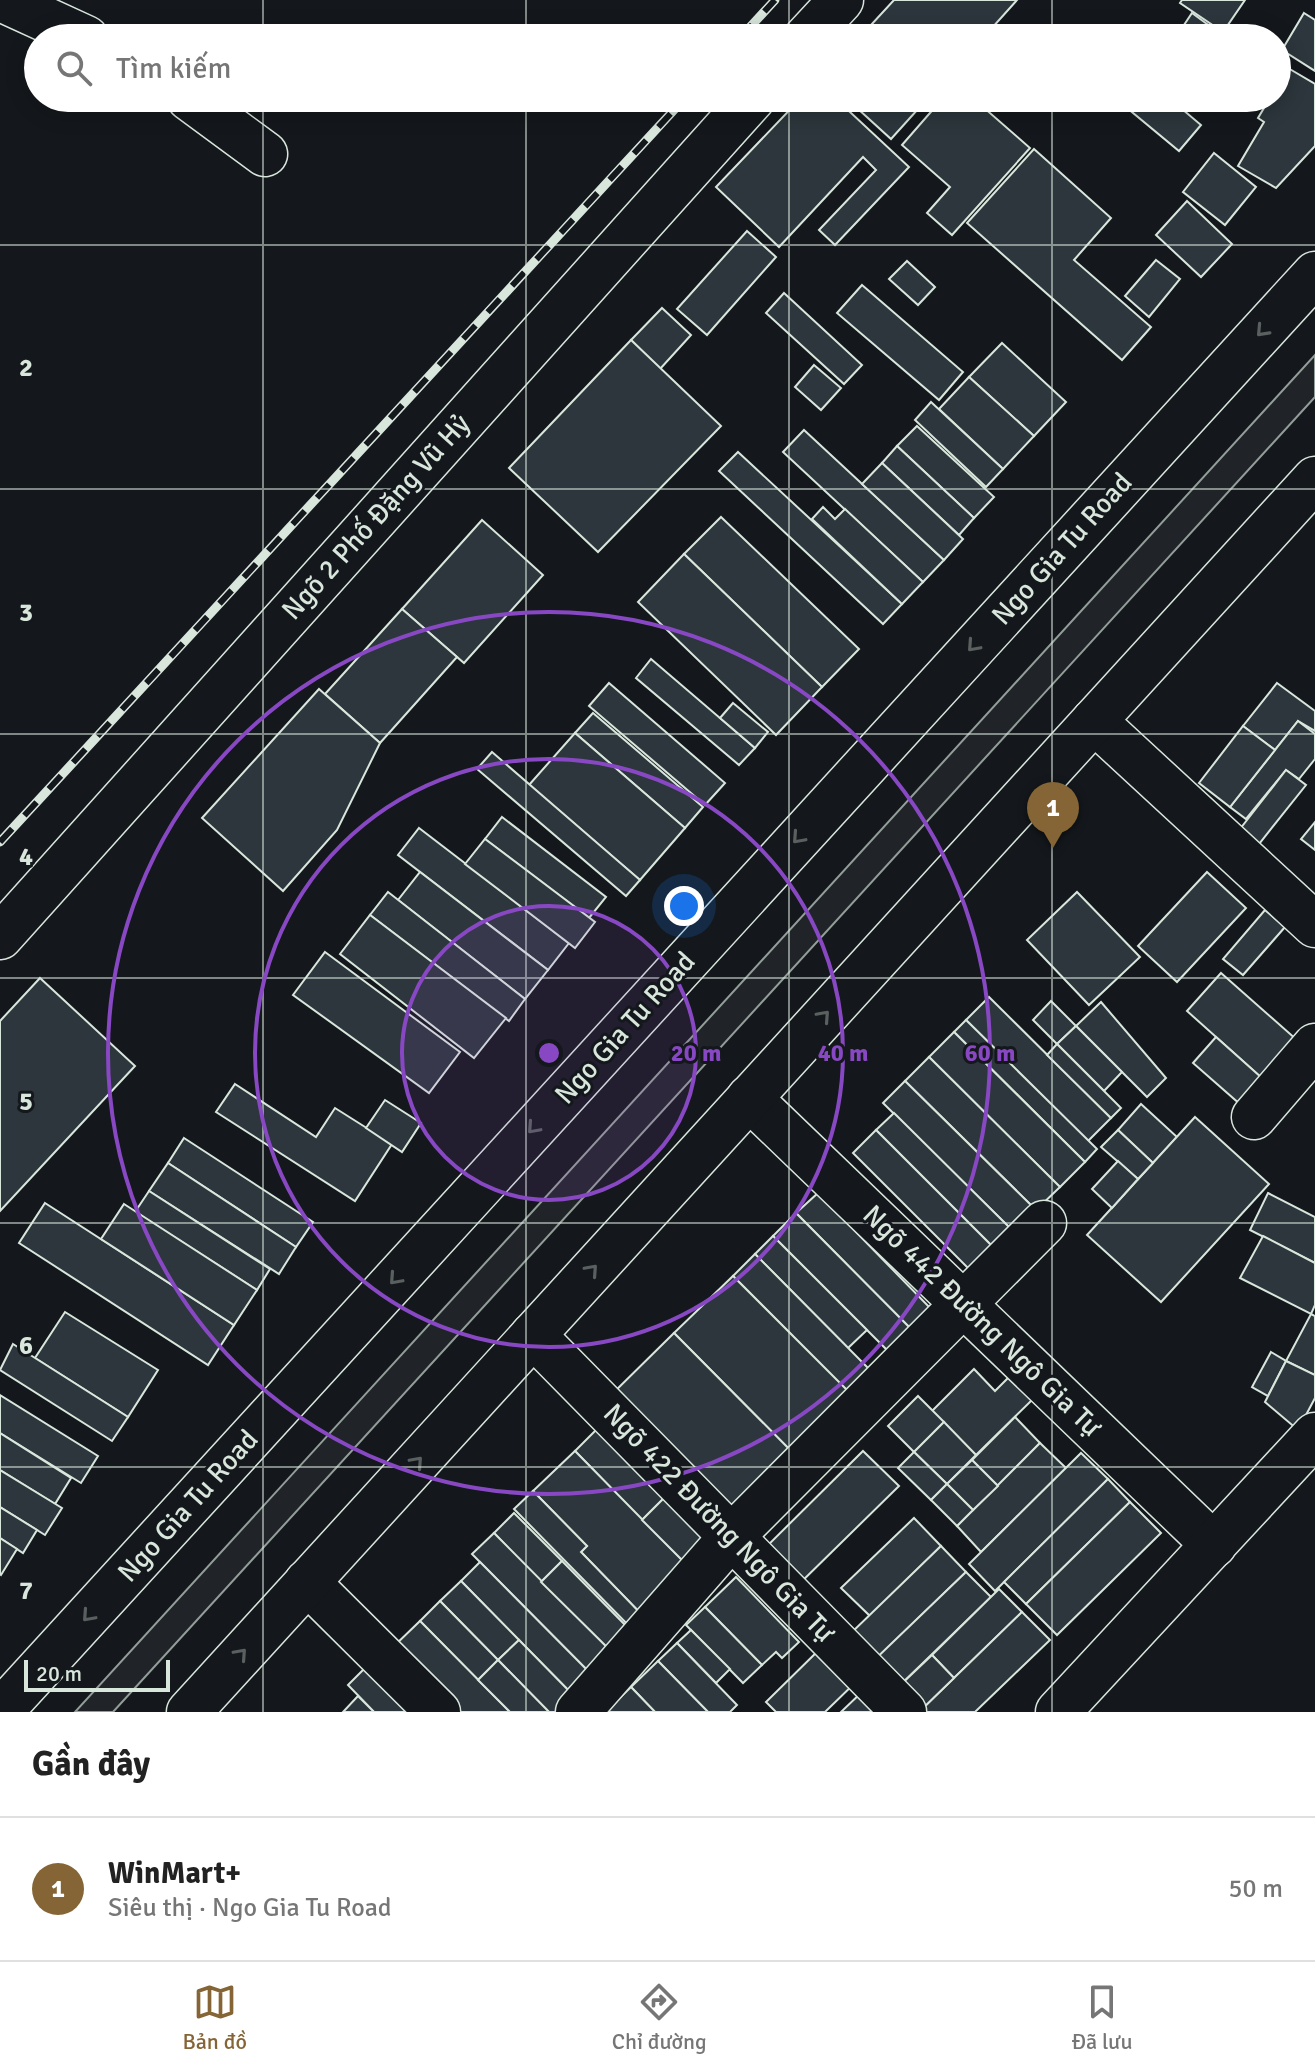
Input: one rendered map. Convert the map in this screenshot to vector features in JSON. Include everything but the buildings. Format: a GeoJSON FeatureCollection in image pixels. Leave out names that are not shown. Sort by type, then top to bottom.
{"type":"FeatureCollection","features":[{"type":"Feature","properties":{"kind":"street"},"geometry":{"type":"LineString","coordinates":[[3,0],[55,24]]}},
{"type":"Feature","properties":{"kind":"street"},"geometry":{"type":"LineString","coordinates":[[819,24],[841,0]]}},
{"type":"Feature","properties":{"kind":"street"},"geometry":{"type":"LineString","coordinates":[[208,112],[265,154]]}},
{"type":"Feature","properties":{"kind":"street","name":"Ngõ 2 Phố Đặng Vũ Hỷ"},"geometry":{"type":"LineString","coordinates":[[0,937],[740,112]]}},
{"type":"Feature","properties":{"kind":"street","name":"Ngo Gia Tu Road"},"geometry":{"type":"LineString","coordinates":[[0,1712],[1315,274]]}},
{"type":"Feature","properties":{"kind":"street"},"geometry":{"type":"LineString","coordinates":[[189,1712],[1315,479]]}},
{"type":"Feature","properties":{"kind":"street"},"geometry":{"type":"LineString","coordinates":[[1094,721],[1315,925]]}},
{"type":"Feature","properties":{"kind":"street"},"geometry":{"type":"LineString","coordinates":[[1254,1117],[1315,1046]]}},
{"type":"Feature","properties":{"kind":"street","name":"Ngõ 442 Đường Ngô Gia Tự"},"geometry":{"type":"LineString","coordinates":[[749,1098],[1214,1545]]}},
{"type":"Feature","properties":{"kind":"street"},"geometry":{"type":"LineString","coordinates":[[578,1712],[732,1536],[1044,1223]]}},
{"type":"Feature","properties":{"kind":"street","name":"Ngõ 422 Đường Ngô Gia Tự"},"geometry":{"type":"LineString","coordinates":[[533,1335],[904,1712]]}},
{"type":"Feature","properties":{"kind":"street"},"geometry":{"type":"LineString","coordinates":[[1074,1708],[1214,1545],[1315,1435]]}},
{"type":"Feature","properties":{"kind":"street"},"geometry":{"type":"LineString","coordinates":[[307,1582],[438,1712]]}},
{"type":"Feature","properties":{"kind":"shaded area"},"geometry":{"type":"Polygon","coordinates":[[[1315,355],[1315,397],[113,1712],[75,1712],[1315,355]]]}},
{"type":"Feature","properties":{"kind":"railway"},"geometry":{"type":"LineString","coordinates":[[753,24],[775,0]]}},
{"type":"Feature","properties":{"kind":"railway"},"geometry":{"type":"LineString","coordinates":[[0,842],[672,112]]}},
{"type":"Feature","properties":{"kind":"place","name":"WinMart+"},"geometry":{"type":"Point","coordinates":[1053,848]}}]}
